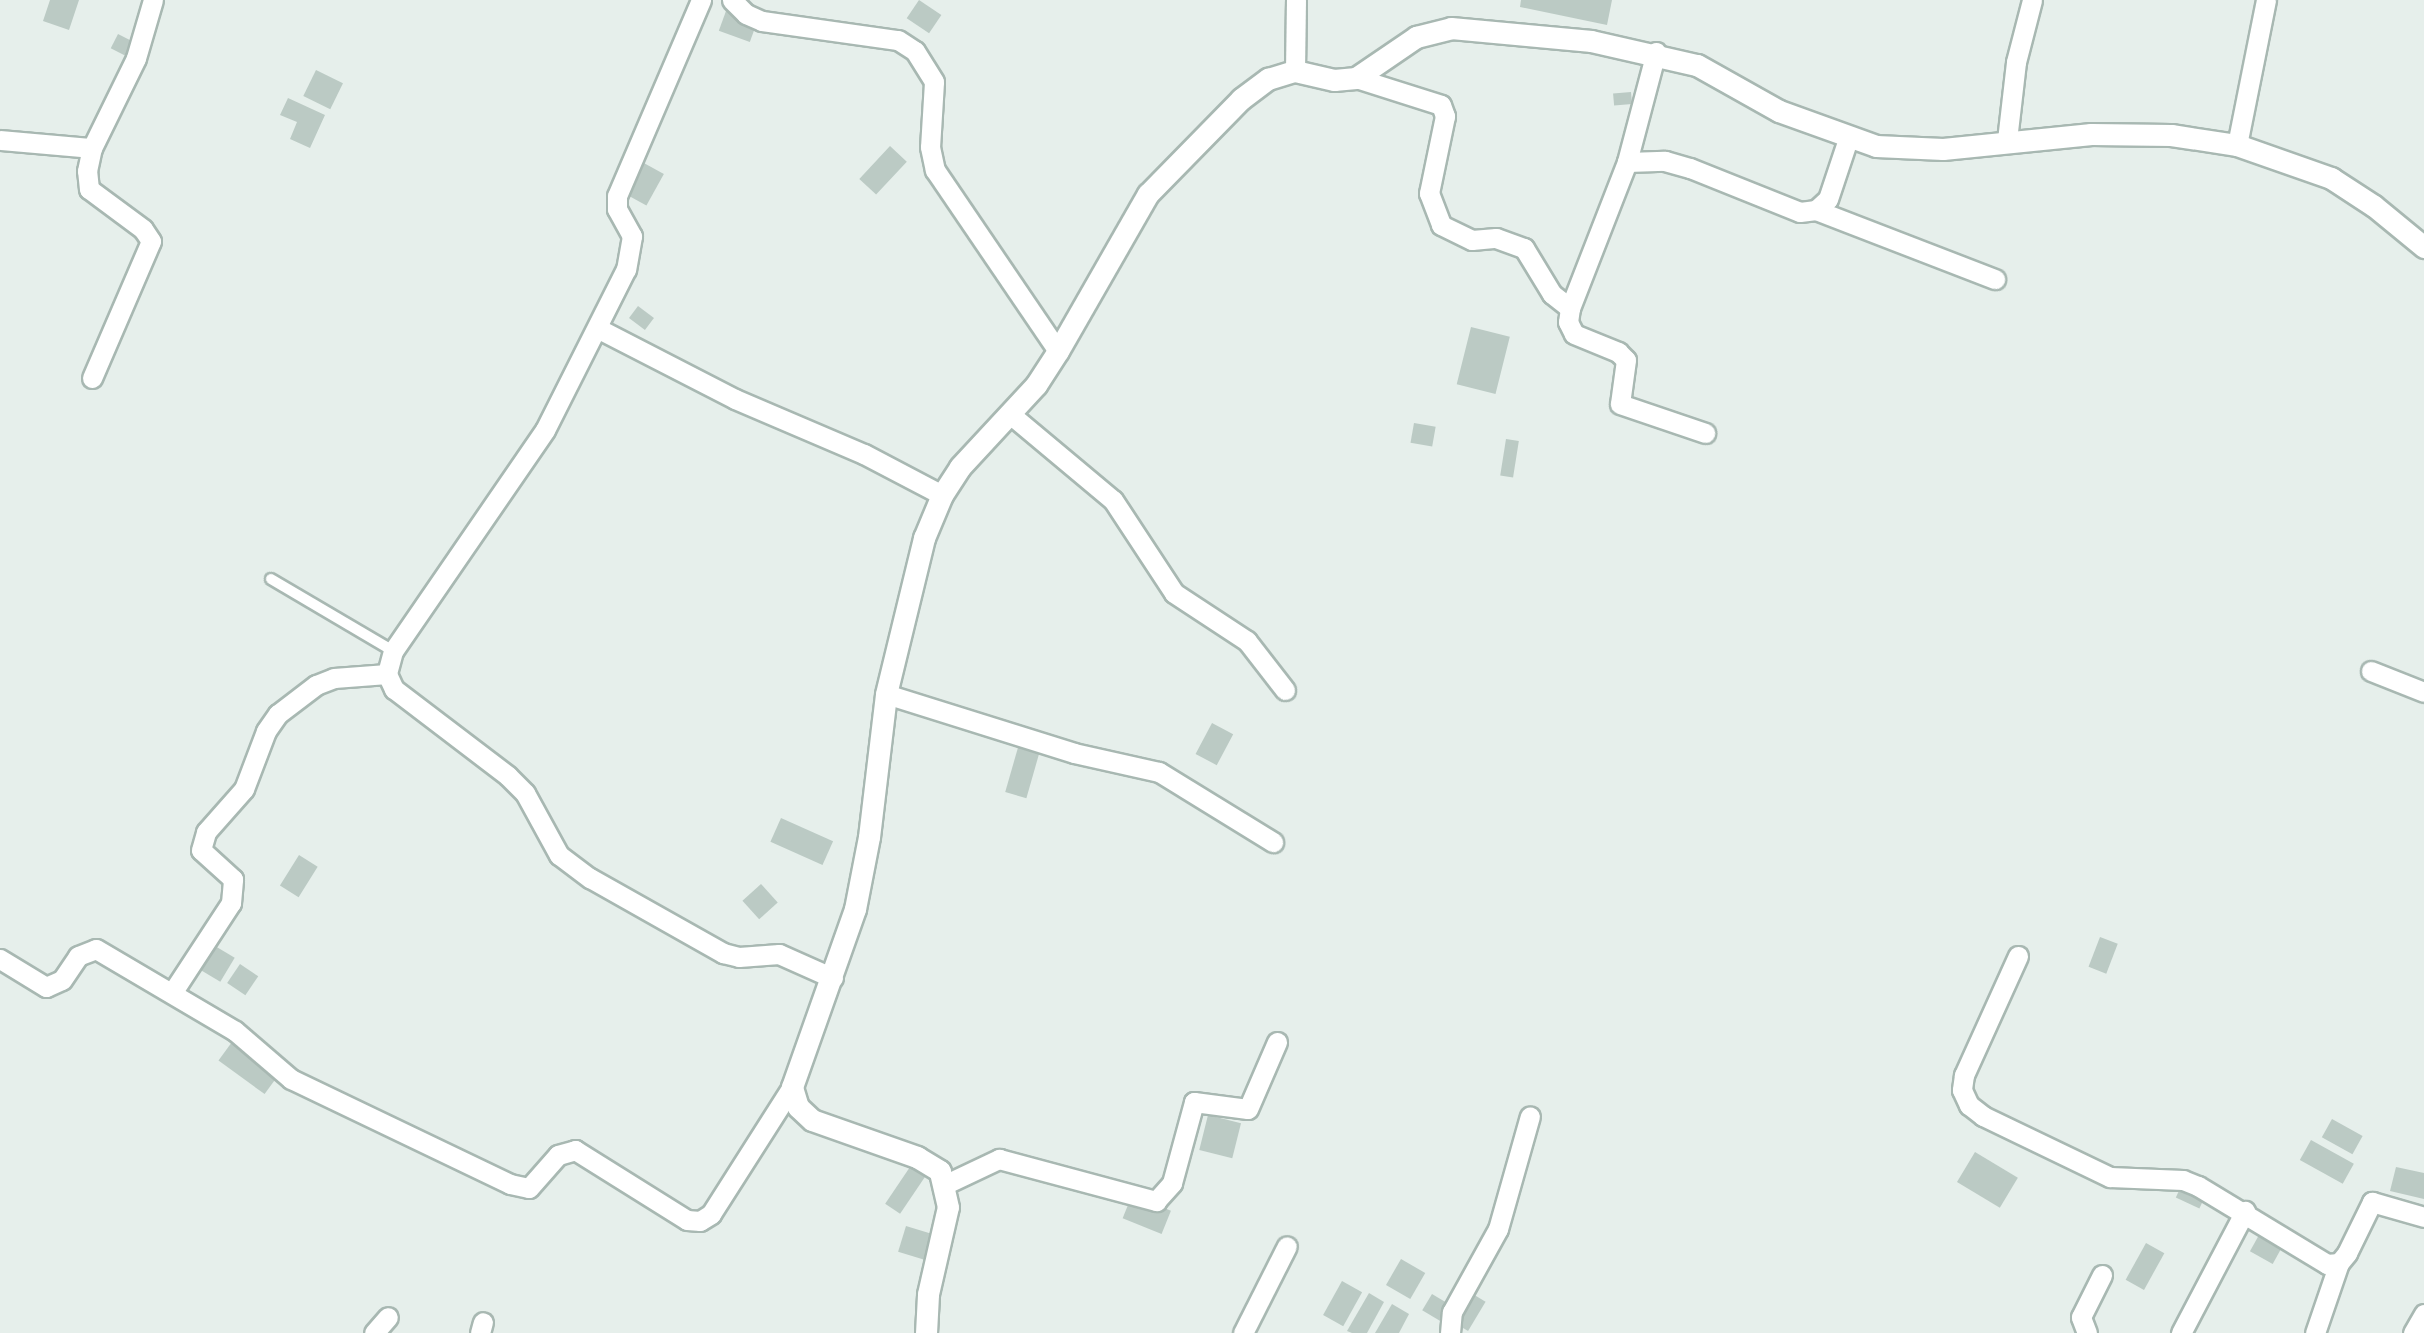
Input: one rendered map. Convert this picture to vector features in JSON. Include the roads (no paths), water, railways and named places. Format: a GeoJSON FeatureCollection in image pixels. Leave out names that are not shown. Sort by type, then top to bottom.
{"type":"FeatureCollection","features":[{"type":"Feature","properties":{"kind":"street"},"geometry":{"type":"LineString","coordinates":[[92,377],[151,241],[144,229],[89,189],[87,171],[92,148],[136,58],[153,0]]}},
{"type":"Feature","properties":{"kind":"street"},"geometry":{"type":"LineString","coordinates":[[701,0],[617,196],[617,209],[632,236],[632,251],[597,328],[513,483],[450,565],[393,651],[387,674],[394,689],[508,776],[525,793],[559,855],[590,878],[723,953],[739,957],[779,954],[833,978]]}},
{"type":"Feature","properties":{"kind":"street"},"geometry":{"type":"LineString","coordinates":[[732,0],[746,14],[762,21],[898,40],[915,51],[934,82],[930,147],[935,170],[1058,351]]}},
{"type":"Feature","properties":{"kind":"street"},"geometry":{"type":"LineString","coordinates":[[1295,71],[1296,0]]}},
{"type":"Feature","properties":{"kind":"street"},"geometry":{"type":"LineString","coordinates":[[2007,141],[2016,62],[2032,0]]}},
{"type":"Feature","properties":{"kind":"street"},"geometry":{"type":"LineString","coordinates":[[2237,145],[2266,0]]}},
{"type":"Feature","properties":{"kind":"street"},"geometry":{"type":"LineString","coordinates":[[1356,78],[1416,37],[1451,27],[1591,41],[1656,52],[1697,65],[1779,111],[1848,139],[1909,150],[2091,134],[2171,135],[2237,145],[2331,178],[2374,206],[2424,247]]}},
{"type":"Feature","properties":{"kind":"street"},"geometry":{"type":"LineString","coordinates":[[1656,52],[1627,162],[1570,308],[1568,322],[1574,334],[1618,352],[1626,360],[1620,404],[1705,433]]}},
{"type":"Feature","properties":{"kind":"street"},"geometry":{"type":"LineString","coordinates":[[0,959],[46,987],[62,980],[78,956],[96,949],[235,1031],[291,1079],[510,1184],[530,1188],[558,1155],[575,1150],[687,1220],[700,1221],[711,1214],[792,1087],[833,978],[855,909],[869,837],[886,694],[924,538],[942,495],[967,458],[1010,414],[1058,351],[1148,194],[1241,99],[1268,79],[1295,71],[1334,80],[1356,78],[1441,105],[1445,116],[1429,193],[1441,225],[1472,240],[1496,238],[1524,248],[1552,295],[1570,308]]}},
{"type":"Feature","properties":{"kind":"street"},"geometry":{"type":"LineString","coordinates":[[1816,210],[1828,199],[1848,139]]}},
{"type":"Feature","properties":{"kind":"street"},"geometry":{"type":"LineString","coordinates":[[0,140],[92,148]]}},
{"type":"Feature","properties":{"kind":"street"},"geometry":{"type":"LineString","coordinates":[[1627,162],[1665,161],[1800,212],[1816,210],[1995,279]]}},
{"type":"Feature","properties":{"kind":"street"},"geometry":{"type":"LineString","coordinates":[[597,328],[734,399],[864,454],[942,495]]}},
{"type":"Feature","properties":{"kind":"street"},"geometry":{"type":"LineString","coordinates":[[1010,414],[1113,500],[1174,593],[1247,641],[1285,690]]}},
{"type":"Feature","properties":{"kind":"street"},"geometry":{"type":"LineString","coordinates":[[2371,671],[2424,692]]}},
{"type":"Feature","properties":{"kind":"street"},"geometry":{"type":"LineString","coordinates":[[172,993],[231,903],[233,879],[201,850],[206,832],[244,789],[266,731],[278,714],[316,685],[334,678],[387,674]]}},
{"type":"Feature","properties":{"kind":"street"},"geometry":{"type":"LineString","coordinates":[[886,694],[1074,753],[1159,772],[1273,842]]}},
{"type":"Feature","properties":{"kind":"street"},"geometry":{"type":"LineString","coordinates":[[2018,956],[1964,1075],[1962,1090],[1969,1105],[2090,1170],[2128,1179],[2183,1180],[2245,1210],[2327,1264],[2339,1263]]}},
{"type":"Feature","properties":{"kind":"street"},"geometry":{"type":"LineString","coordinates":[[946,1184],[999,1159],[1156,1201],[1172,1183],[1194,1102],[1248,1109],[1277,1042]]}},
{"type":"Feature","properties":{"kind":"street"},"geometry":{"type":"LineString","coordinates":[[792,1087],[798,1107],[812,1120],[917,1157],[940,1171],[946,1184],[948,1207],[928,1294],[926,1333]]}},
{"type":"Feature","properties":{"kind":"street"},"geometry":{"type":"LineString","coordinates":[[1450,1333],[1452,1312],[1498,1229],[1530,1116]]}},
{"type":"Feature","properties":{"kind":"street"},"geometry":{"type":"LineString","coordinates":[[2315,1333],[2339,1263],[2372,1202],[2424,1217]]}},
{"type":"Feature","properties":{"kind":"street"},"geometry":{"type":"LineString","coordinates":[[2181,1333],[2245,1210]]}},
{"type":"Feature","properties":{"kind":"street"},"geometry":{"type":"LineString","coordinates":[[1243,1333],[1287,1246]]}},
{"type":"Feature","properties":{"kind":"street"},"geometry":{"type":"LineString","coordinates":[[2087,1333],[2081,1317],[2102,1276]]}},
{"type":"Feature","properties":{"kind":"street"},"geometry":{"type":"LineString","coordinates":[[2413,1333],[2424,1314]]}},
{"type":"Feature","properties":{"kind":"street"},"geometry":{"type":"LineString","coordinates":[[374,1333],[388,1317]]}},
{"type":"Feature","properties":{"kind":"lane"},"geometry":{"type":"LineString","coordinates":[[271,579],[393,651]]}}]}
